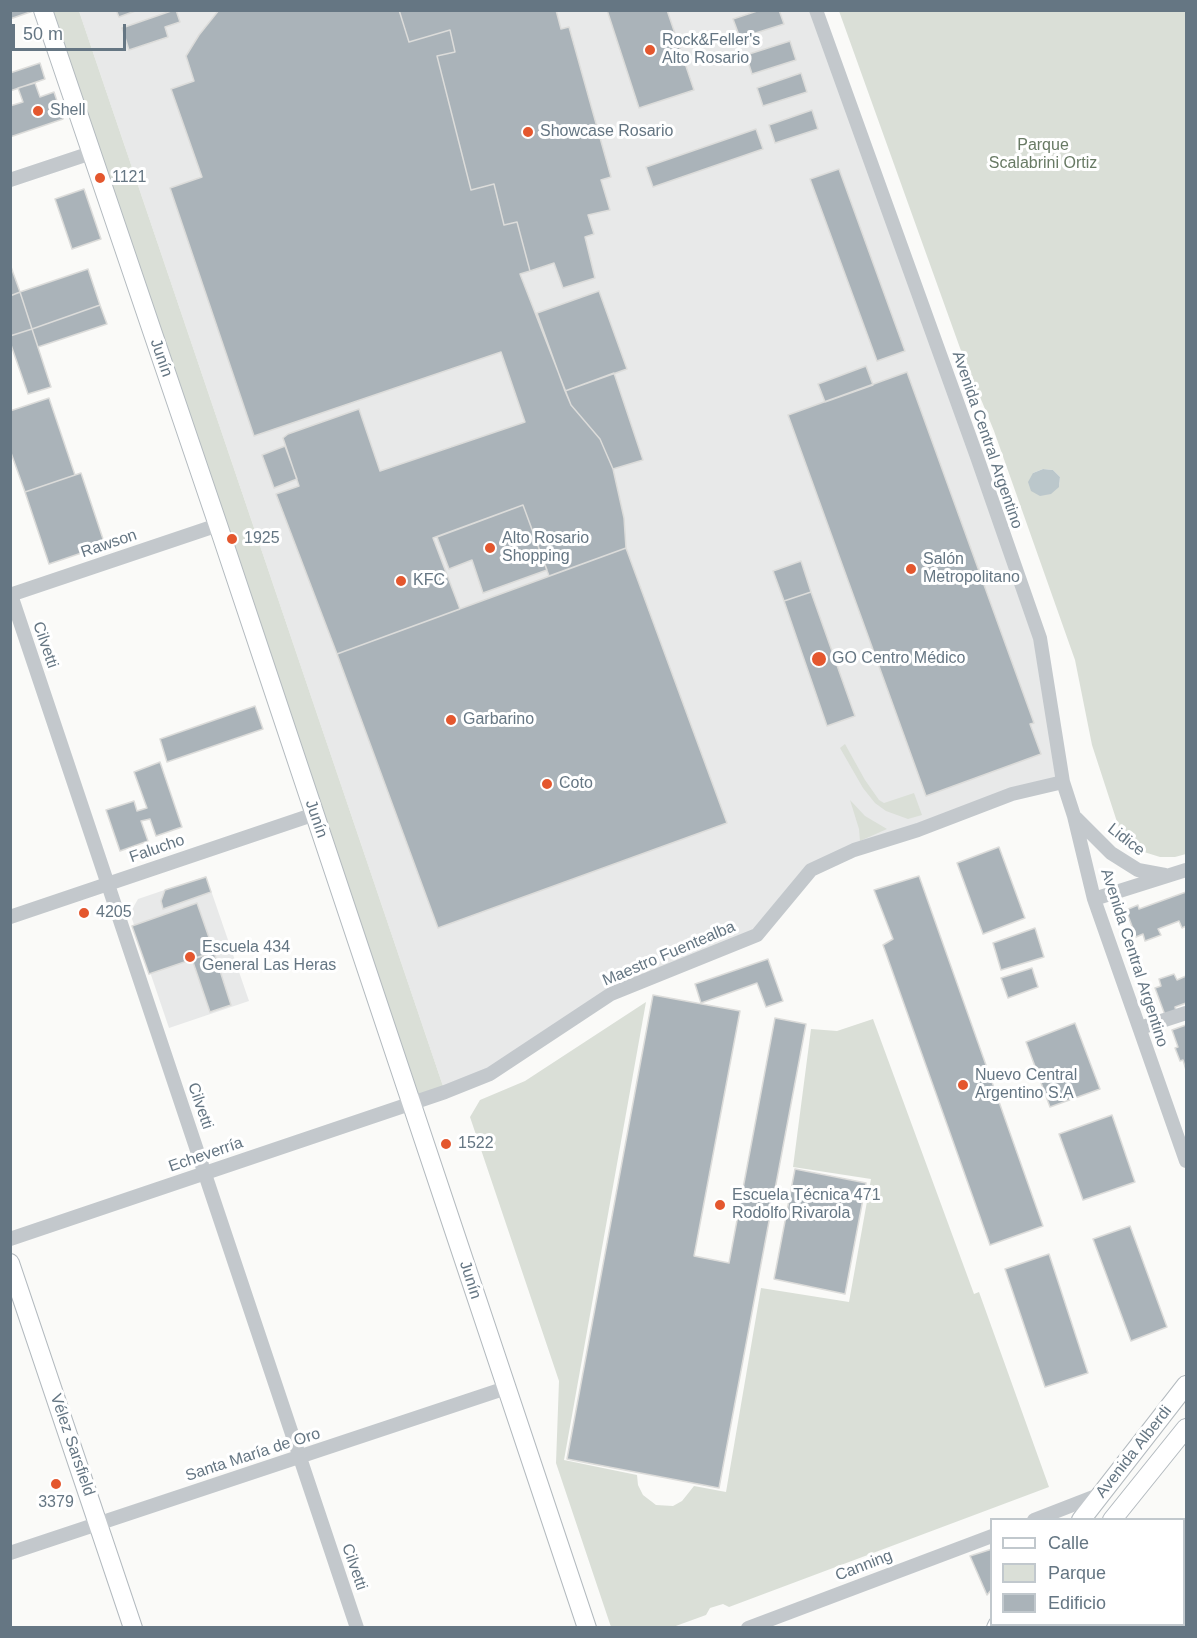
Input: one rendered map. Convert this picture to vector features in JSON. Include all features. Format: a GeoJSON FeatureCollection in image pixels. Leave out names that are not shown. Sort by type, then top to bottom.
{"type":"FeatureCollection","features":[{"type":"Feature","properties":{"kind":"main road","name":"Junín"},"geometry":{"type":"LineString","coordinates":[[43,10],[587,1628]]}},
{"type":"Feature","properties":{"kind":"main road","name":"Vélez Sarsfield"},"geometry":{"type":"LineString","coordinates":[[10,1263],[133,1628]]}},
{"type":"Feature","properties":{"kind":"main road","name":"Avenida Alberdi"},"geometry":{"type":"LineString","coordinates":[[1083,1518],[1186,1385]]}},
{"type":"Feature","properties":{"kind":"main road","name":"Avenida Alberdi"},"geometry":{"type":"LineString","coordinates":[[1114,1518],[1186,1428]]}},
{"type":"Feature","properties":{"kind":"street","name":"Avenida Central Argentino"},"geometry":{"type":"LineString","coordinates":[[816,10],[1040,639],[1063,782],[1074,816],[1094,899],[1186,1161]]}},
{"type":"Feature","properties":{"kind":"street"},"geometry":{"type":"LineString","coordinates":[[10,180],[92,153]]}},
{"type":"Feature","properties":{"kind":"street","name":"Rawson"},"geometry":{"type":"LineString","coordinates":[[11,595],[218,525]]}},
{"type":"Feature","properties":{"kind":"street","name":"Cilvetti"},"geometry":{"type":"LineString","coordinates":[[11,595],[357,1628]]}},
{"type":"Feature","properties":{"kind":"street","name":"Maestro Fuentealba"},"geometry":{"type":"LineString","coordinates":[[412,1103],[490,1074],[611,994],[757,935],[811,870],[854,850],[918,830],[1012,794],[1063,782]]}},
{"type":"Feature","properties":{"kind":"street","name":"Falucho"},"geometry":{"type":"LineString","coordinates":[[10,916],[315,814]]}},
{"type":"Feature","properties":{"kind":"street","name":"Lidice"},"geometry":{"type":"LineString","coordinates":[[1074,816],[1110,853],[1138,870],[1165,876]]}},
{"type":"Feature","properties":{"kind":"street","name":"Lidice"},"geometry":{"type":"LineString","coordinates":[[1094,899],[1186,870]]}},
{"type":"Feature","properties":{"kind":"street"},"geometry":{"type":"LineString","coordinates":[[1140,1028],[1186,1013]]}},
{"type":"Feature","properties":{"kind":"street","name":"Echeverría"},"geometry":{"type":"LineString","coordinates":[[10,1239],[412,1103]]}},
{"type":"Feature","properties":{"kind":"street","name":"Santa María de Oro"},"geometry":{"type":"LineString","coordinates":[[10,1553],[506,1388]]}},
{"type":"Feature","properties":{"kind":"street"},"geometry":{"type":"LineString","coordinates":[[1045,1518],[1062,1515],[1101,1494]]}},
{"type":"Feature","properties":{"kind":"street","name":"Canning"},"geometry":{"type":"LineString","coordinates":[[748,1628],[990,1537]]}},
{"type":"Feature","properties":{"kind":"shaded area"},"geometry":{"type":"Polygon","coordinates":[[[79,11],[816,11],[1040,638],[1063,782],[811,870],[757,935],[611,994],[490,1074],[445,1092],[79,11]]]}},
{"type":"Feature","properties":{"kind":"shaded area"},"geometry":{"type":"Polygon","coordinates":[[[1043,469],[1053,470],[1060,477],[1059,487],[1051,494],[1040,496],[1031,491],[1028,482],[1033,473],[1043,469]]]}},
{"type":"Feature","properties":{"kind":"shaded area","name":"Escuela 434 General Las Heras"},"geometry":{"type":"Polygon","coordinates":[[[206,876],[249,1001],[169,1028],[130,913],[138,899],[206,876]]]}},
{"type":"Feature","properties":{"kind":"green space"},"geometry":{"type":"Polygon","coordinates":[[[43,11],[79,11],[445,1092],[412,1103],[43,11]]]}},
{"type":"Feature","properties":{"kind":"green space","name":"Parque Scalabrini Ortiz"},"geometry":{"type":"Polygon","coordinates":[[[839,11],[1186,11],[1186,854],[1160,857],[1144,852],[1125,840],[1119,828],[1092,745],[1075,660],[994,431],[960,348],[839,11]],[[1043,469],[1033,473],[1059,487],[1060,477],[1053,470],[1043,469]]]}},
{"type":"Feature","properties":{"kind":"green space"},"geometry":{"type":"Polygon","coordinates":[[[845,744],[879,800],[884,803],[914,793],[922,815],[908,819],[886,811],[875,803],[863,788],[840,748],[845,744]]]}},
{"type":"Feature","properties":{"kind":"green space"},"geometry":{"type":"Polygon","coordinates":[[[850,800],[865,816],[887,829],[860,841],[859,829],[850,800]]]}},
{"type":"Feature","properties":{"kind":"green space"},"geometry":{"type":"Polygon","coordinates":[[[646,1002],[564,1460],[637,1475],[638,1485],[643,1495],[656,1505],[673,1506],[682,1501],[694,1486],[726,1492],[761,1288],[849,1302],[871,1179],[793,1167],[811,1029],[837,1031],[873,1019],[974,1294],[979,1292],[1049,1487],[729,1607],[723,1604],[710,1608],[706,1615],[673,1627],[611,1627],[556,1463],[559,1381],[470,1117],[480,1100],[525,1081],[646,1002]]]}},
{"type":"Feature","properties":{"kind":"building"},"geometry":{"type":"Polygon","coordinates":[[[10,10],[33,10],[33,11],[10,19],[10,10]]]}},
{"type":"Feature","properties":{"kind":"building"},"geometry":{"type":"Polygon","coordinates":[[[116,10],[138,10],[119,17],[116,10]]]}},
{"type":"Feature","properties":{"kind":"building"},"geometry":{"type":"Polygon","coordinates":[[[174,10],[180,22],[165,27],[168,37],[129,50],[122,28],[174,10]]]}},
{"type":"Feature","properties":{"kind":"building"},"geometry":{"type":"Polygon","coordinates":[[[219,10],[399,10],[409,42],[450,30],[455,52],[437,56],[471,190],[494,184],[504,225],[517,222],[530,271],[520,274],[571,405],[600,439],[613,469],[624,518],[626,548],[549,576],[523,505],[433,538],[460,609],[337,654],[276,494],[299,486],[283,438],[288,434],[359,409],[380,471],[525,422],[501,352],[254,436],[170,188],[202,177],[171,89],[194,81],[186,56],[219,10]]]}},
{"type":"Feature","properties":{"kind":"building","name":"Showcase Rosario"},"geometry":{"type":"Polygon","coordinates":[[[399,10],[556,10],[561,29],[569,27],[611,177],[601,180],[610,210],[588,215],[594,234],[585,237],[595,278],[563,288],[554,263],[530,271],[517,222],[504,225],[494,184],[471,190],[437,56],[455,52],[450,30],[409,42],[399,10]]]}},
{"type":"Feature","properties":{"kind":"building","name":"Rock&Feller's Alto Rosario"},"geometry":{"type":"Polygon","coordinates":[[[607,10],[667,10],[694,90],[639,108],[607,10]]]}},
{"type":"Feature","properties":{"kind":"building"},"geometry":{"type":"Polygon","coordinates":[[[760,10],[779,10],[784,24],[740,38],[733,19],[760,10]]]}},
{"type":"Feature","properties":{"kind":"building"},"geometry":{"type":"Polygon","coordinates":[[[790,41],[796,60],[752,74],[746,55],[790,41]]]}},
{"type":"Feature","properties":{"kind":"building"},"geometry":{"type":"Polygon","coordinates":[[[40,63],[45,79],[10,91],[10,73],[40,63]]]}},
{"type":"Feature","properties":{"kind":"building"},"geometry":{"type":"Polygon","coordinates":[[[801,73],[807,92],[763,106],[757,88],[801,73]]]}},
{"type":"Feature","properties":{"kind":"building"},"geometry":{"type":"Polygon","coordinates":[[[35,83],[40,97],[54,92],[63,119],[10,137],[10,106],[23,102],[18,88],[35,83]]]}},
{"type":"Feature","properties":{"kind":"building"},"geometry":{"type":"Polygon","coordinates":[[[812,110],[818,129],[775,143],[769,125],[812,110]]]}},
{"type":"Feature","properties":{"kind":"building"},"geometry":{"type":"Polygon","coordinates":[[[756,129],[763,149],[653,187],[646,167],[756,129]]]}},
{"type":"Feature","properties":{"kind":"building"},"geometry":{"type":"Polygon","coordinates":[[[839,169],[905,351],[877,361],[810,179],[839,169]]]}},
{"type":"Feature","properties":{"kind":"building"},"geometry":{"type":"Polygon","coordinates":[[[84,189],[101,239],[72,249],[55,199],[84,189]]]}},
{"type":"Feature","properties":{"kind":"building"},"geometry":{"type":"Polygon","coordinates":[[[10,264],[20,292],[10,296],[10,264]]]}},
{"type":"Feature","properties":{"kind":"building"},"geometry":{"type":"Polygon","coordinates":[[[88,269],[100,305],[32,329],[20,292],[88,269]]]}},
{"type":"Feature","properties":{"kind":"building"},"geometry":{"type":"Polygon","coordinates":[[[599,291],[627,369],[565,391],[537,313],[599,291]]]}},
{"type":"Feature","properties":{"kind":"building"},"geometry":{"type":"Polygon","coordinates":[[[20,292],[32,329],[10,336],[10,296],[20,292]]]}},
{"type":"Feature","properties":{"kind":"building"},"geometry":{"type":"Polygon","coordinates":[[[100,305],[107,324],[38,347],[32,329],[100,305]]]}},
{"type":"Feature","properties":{"kind":"building"},"geometry":{"type":"Polygon","coordinates":[[[32,329],[51,387],[28,394],[10,336],[32,329]]]}},
{"type":"Feature","properties":{"kind":"building"},"geometry":{"type":"Polygon","coordinates":[[[866,366],[873,385],[825,402],[818,384],[866,366]]]}},
{"type":"Feature","properties":{"kind":"building","name":"Salón Metropolitano"},"geometry":{"type":"Polygon","coordinates":[[[907,372],[1034,723],[1030,724],[1041,754],[926,796],[788,415],[907,372]]]}},
{"type":"Feature","properties":{"kind":"building"},"geometry":{"type":"Polygon","coordinates":[[[614,373],[643,460],[613,469],[600,439],[571,405],[565,391],[614,373]]]}},
{"type":"Feature","properties":{"kind":"building"},"geometry":{"type":"Polygon","coordinates":[[[49,398],[75,475],[25,492],[10,450],[10,411],[49,398]]]}},
{"type":"Feature","properties":{"kind":"building"},"geometry":{"type":"Polygon","coordinates":[[[285,446],[297,479],[274,488],[262,455],[285,446]]]}},
{"type":"Feature","properties":{"kind":"building"},"geometry":{"type":"Polygon","coordinates":[[[81,473],[105,545],[49,564],[25,492],[81,473]]]}},
{"type":"Feature","properties":{"kind":"building","name":"Alto Rosario Shopping"},"geometry":{"type":"Polygon","coordinates":[[[523,505],[547,570],[483,593],[472,560],[449,569],[437,537],[523,505]]]}},
{"type":"Feature","properties":{"kind":"building"},"geometry":{"type":"Polygon","coordinates":[[[626,548],[727,823],[438,928],[337,654],[626,548]]]}},
{"type":"Feature","properties":{"kind":"building"},"geometry":{"type":"Polygon","coordinates":[[[801,561],[811,592],[784,601],[773,571],[801,561]]]}},
{"type":"Feature","properties":{"kind":"building","name":"GO Centro Médico"},"geometry":{"type":"Polygon","coordinates":[[[811,592],[855,716],[827,726],[784,601],[811,592]]]}},
{"type":"Feature","properties":{"kind":"building"},"geometry":{"type":"Polygon","coordinates":[[[255,706],[263,729],[167,762],[160,739],[255,706]]]}},
{"type":"Feature","properties":{"kind":"building"},"geometry":{"type":"Polygon","coordinates":[[[160,762],[182,827],[156,836],[150,819],[141,821],[148,841],[120,851],[106,810],[134,801],[137,811],[147,808],[134,772],[160,762]]]}},
{"type":"Feature","properties":{"kind":"building"},"geometry":{"type":"Polygon","coordinates":[[[999,847],[1025,918],[983,934],[957,863],[999,847]]]}},
{"type":"Feature","properties":{"kind":"building","name":"Nuevo Central Argentino S.A"},"geometry":{"type":"Polygon","coordinates":[[[919,876],[1043,1226],[990,1245],[883,945],[893,939],[874,890],[919,876]]]}},
{"type":"Feature","properties":{"kind":"building"},"geometry":{"type":"Polygon","coordinates":[[[206,877],[211,892],[163,909],[161,901],[165,890],[206,877]]]}},
{"type":"Feature","properties":{"kind":"building"},"geometry":{"type":"Polygon","coordinates":[[[1186,892],[1186,926],[1182,928],[1179,921],[1158,929],[1161,935],[1145,941],[1143,934],[1136,937],[1126,910],[1138,905],[1139,909],[1186,892]]]}},
{"type":"Feature","properties":{"kind":"building"},"geometry":{"type":"Polygon","coordinates":[[[197,903],[214,952],[149,974],[132,926],[197,903]]]}},
{"type":"Feature","properties":{"kind":"building"},"geometry":{"type":"Polygon","coordinates":[[[1035,928],[1044,957],[1001,970],[993,943],[1035,928]]]}},
{"type":"Feature","properties":{"kind":"building"},"geometry":{"type":"Polygon","coordinates":[[[214,952],[231,1005],[210,1012],[192,959],[214,952]]]}},
{"type":"Feature","properties":{"kind":"building"},"geometry":{"type":"Polygon","coordinates":[[[768,959],[783,1001],[766,1007],[757,983],[701,1003],[695,984],[768,959]]]}},
{"type":"Feature","properties":{"kind":"building"},"geometry":{"type":"Polygon","coordinates":[[[1032,968],[1038,987],[1008,998],[1001,978],[1032,968]]]}},
{"type":"Feature","properties":{"kind":"building"},"geometry":{"type":"Polygon","coordinates":[[[1174,974],[1177,980],[1186,976],[1186,1003],[1175,1007],[1176,1011],[1165,1015],[1155,988],[1161,986],[1159,979],[1174,974]]]}},
{"type":"Feature","properties":{"kind":"building"},"geometry":{"type":"Polygon","coordinates":[[[653,995],[740,1011],[694,1256],[729,1263],[775,1018],[806,1024],[719,1488],[567,1459],[653,995]]]}},
{"type":"Feature","properties":{"kind":"building"},"geometry":{"type":"Polygon","coordinates":[[[1075,1023],[1100,1089],[1050,1107],[1026,1042],[1075,1023]]]}},
{"type":"Feature","properties":{"kind":"building"},"geometry":{"type":"Polygon","coordinates":[[[1186,1025],[1186,1070],[1175,1048],[1178,1047],[1172,1030],[1186,1025]]]}},
{"type":"Feature","properties":{"kind":"building"},"geometry":{"type":"Polygon","coordinates":[[[1112,1115],[1135,1182],[1083,1200],[1059,1134],[1112,1115]]]}},
{"type":"Feature","properties":{"kind":"building"},"geometry":{"type":"Polygon","coordinates":[[[795,1169],[866,1183],[845,1294],[774,1279],[795,1169]]]}},
{"type":"Feature","properties":{"kind":"building"},"geometry":{"type":"Polygon","coordinates":[[[1130,1226],[1167,1327],[1131,1341],[1093,1239],[1130,1226]]]}},
{"type":"Feature","properties":{"kind":"building"},"geometry":{"type":"Polygon","coordinates":[[[1049,1254],[1088,1373],[1045,1387],[1005,1269],[1049,1254]]]}},
{"type":"Feature","properties":{"kind":"building"},"geometry":{"type":"Polygon","coordinates":[[[990,1550],[990,1591],[987,1595],[970,1556],[990,1550]]]}},
{"type":"Feature","properties":{"kind":"place","name":"Rock&Feller's Alto Rosario"},"geometry":{"type":"Point","coordinates":[650,50]}},
{"type":"Feature","properties":{"kind":"place","name":"Shell"},"geometry":{"type":"Point","coordinates":[38,111]}},
{"type":"Feature","properties":{"kind":"place","name":"Showcase Rosario"},"geometry":{"type":"Point","coordinates":[528,132]}},
{"type":"Feature","properties":{"kind":"place","name":"1121"},"geometry":{"type":"Point","coordinates":[100,178]}},
{"type":"Feature","properties":{"kind":"place","name":"1925"},"geometry":{"type":"Point","coordinates":[232,539]}},
{"type":"Feature","properties":{"kind":"place","name":"Alto Rosario Shopping"},"geometry":{"type":"Point","coordinates":[490,548]}},
{"type":"Feature","properties":{"kind":"place","name":"Salón Metropolitano"},"geometry":{"type":"Point","coordinates":[911,569]}},
{"type":"Feature","properties":{"kind":"place","name":"KFC"},"geometry":{"type":"Point","coordinates":[401,581]}},
{"type":"Feature","properties":{"kind":"place","name":"GO Centro Médico"},"geometry":{"type":"Point","coordinates":[819,659]}},
{"type":"Feature","properties":{"kind":"place","name":"Garbarino"},"geometry":{"type":"Point","coordinates":[451,720]}},
{"type":"Feature","properties":{"kind":"place","name":"Coto"},"geometry":{"type":"Point","coordinates":[547,784]}},
{"type":"Feature","properties":{"kind":"place","name":"4205"},"geometry":{"type":"Point","coordinates":[84,913]}},
{"type":"Feature","properties":{"kind":"place","name":"Escuela 434 General Las Heras"},"geometry":{"type":"Point","coordinates":[190,957]}},
{"type":"Feature","properties":{"kind":"place","name":"Nuevo Central Argentino S.A"},"geometry":{"type":"Point","coordinates":[963,1085]}},
{"type":"Feature","properties":{"kind":"place","name":"1522"},"geometry":{"type":"Point","coordinates":[446,1144]}},
{"type":"Feature","properties":{"kind":"place","name":"Escuela Técnica 471 Rodolfo Rivarola"},"geometry":{"type":"Point","coordinates":[720,1205]}},
{"type":"Feature","properties":{"kind":"place","name":"3379"},"geometry":{"type":"Point","coordinates":[56,1484]}}]}
